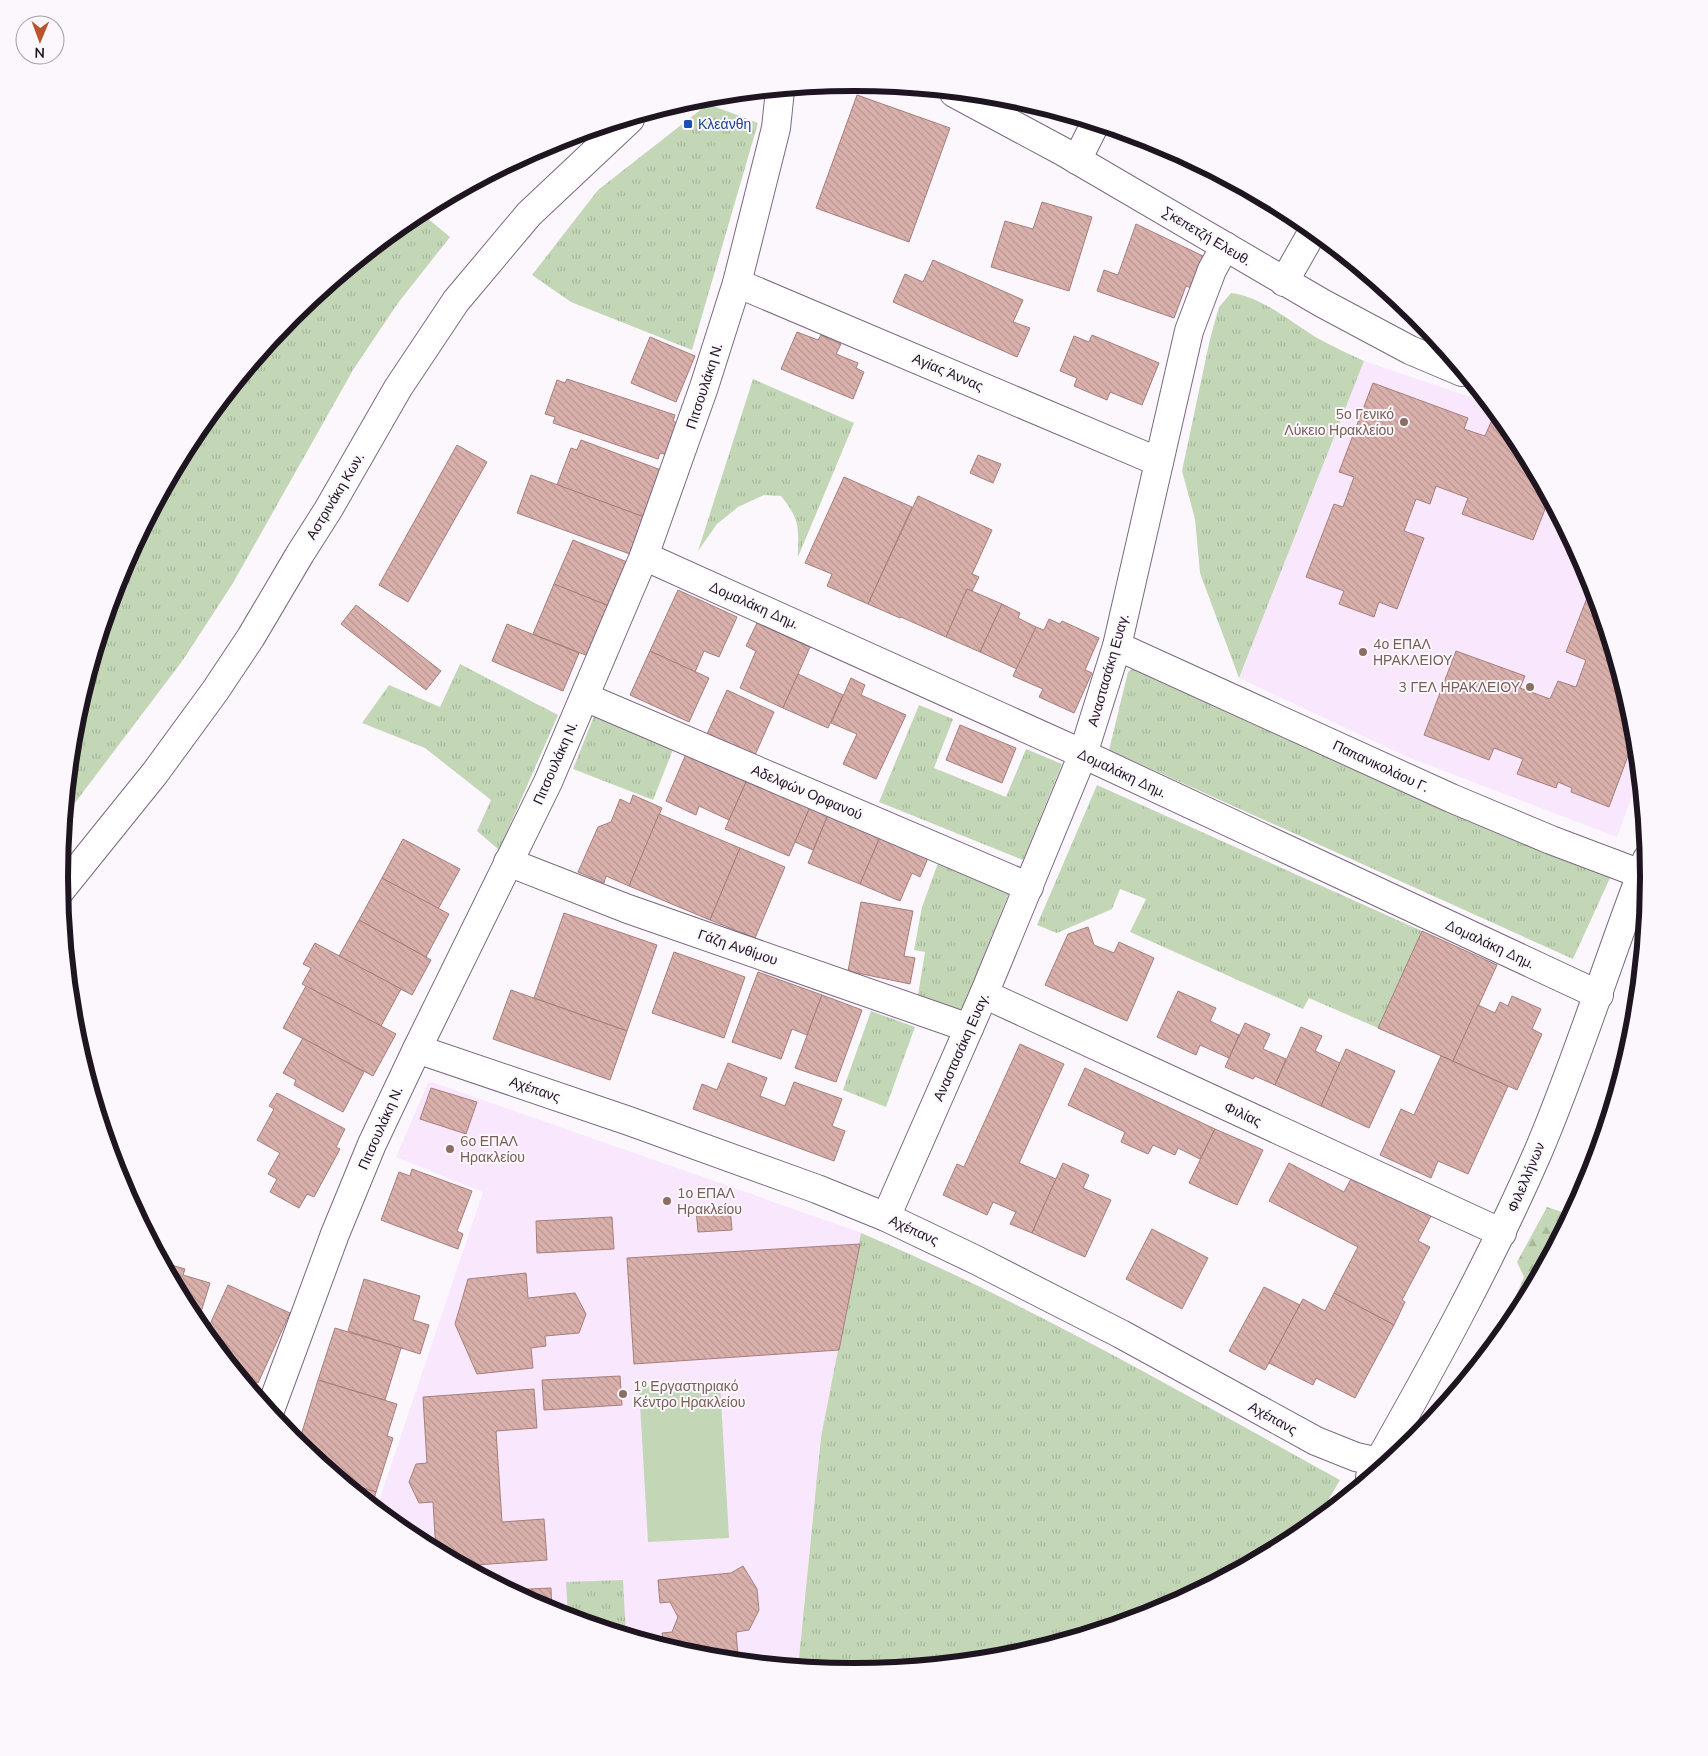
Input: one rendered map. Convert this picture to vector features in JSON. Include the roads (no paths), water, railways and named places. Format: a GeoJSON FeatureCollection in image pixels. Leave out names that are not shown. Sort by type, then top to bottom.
{"type":"FeatureCollection","features":[{"type":"Feature","properties":{"kind":"street","name":"Πιτσουλάκη Ν."},"geometry":{"type":"LineString","coordinates":[[272,1406],[350,1194],[417,1049],[548,782],[644,556],[701,397],[737,283],[776,128],[779,95]]}},
{"type":"Feature","properties":{"kind":"street","name":"Σκεπετζή Ελευθ."},"geometry":{"type":"LineString","coordinates":[[966,100],[1077,160],[1345,316],[1410,350],[1452,368]]}},
{"type":"Feature","properties":{"kind":"street","name":"Αστρινάκη Κων."},"geometry":{"type":"LineString","coordinates":[[68,880],[156,773],[215,692],[251,637],[328,510],[398,388],[456,302],[529,214],[622,127]]}},
{"type":"Feature","properties":{"kind":"street"},"geometry":{"type":"LineString","coordinates":[[1077,160],[1093,129]]}},
{"type":"Feature","properties":{"kind":"street"},"geometry":{"type":"LineString","coordinates":[[1284,282],[1309,237]]}},
{"type":"Feature","properties":{"kind":"street","name":"Αναστασάκη Ευαγ."},"geometry":{"type":"LineString","coordinates":[[886,1217],[984,994],[1083,754],[1117,646],[1189,331],[1212,270],[1225,246]]}},
{"type":"Feature","properties":{"kind":"street","name":"Αγίας Άννας"},"geometry":{"type":"LineString","coordinates":[[737,283],[1159,462]]}},
{"type":"Feature","properties":{"kind":"street","name":"Δομαλάκη Δημ."},"geometry":{"type":"LineString","coordinates":[[644,556],[1083,754],[1599,994]]}},
{"type":"Feature","properties":{"kind":"street","name":"Παπανικολάου Γ."},"geometry":{"type":"LineString","coordinates":[[1117,646],[1452,798],[1551,840],[1640,868]]}},
{"type":"Feature","properties":{"kind":"street","name":"Αδελφών Ορφανού"},"geometry":{"type":"LineString","coordinates":[[585,697],[1029,887]]}},
{"type":"Feature","properties":{"kind":"street","name":"Γάζη Ανθίμου"},"geometry":{"type":"LineString","coordinates":[[508,862],[628,909],[969,1028]]}},
{"type":"Feature","properties":{"kind":"street","name":"Φιλελλήνων"},"geometry":{"type":"LineString","coordinates":[[1384,1459],[1502,1233],[1538,1151],[1640,886]]}},
{"type":"Feature","properties":{"kind":"street","name":"Φιλίας"},"geometry":{"type":"LineString","coordinates":[[984,994],[1502,1233]]}},
{"type":"Feature","properties":{"kind":"street","name":"Αχέπανς"},"geometry":{"type":"LineString","coordinates":[[417,1049],[702,1147],[817,1189],[886,1217],[976,1260],[1121,1334],[1316,1441],[1376,1467]]}},
{"type":"Feature","properties":{"kind":"place","name":"Κλεάνθη"},"geometry":{"type":"Point","coordinates":[688,124]}},
{"type":"Feature","properties":{"kind":"place","name":"5ο Γενικό Λύκειο Ηρακλείου"},"geometry":{"type":"Point","coordinates":[1404,422]}},
{"type":"Feature","properties":{"kind":"place","name":"4ο ΕΠΑΛ ΗΡΑΚΛΕΙΟΥ"},"geometry":{"type":"Point","coordinates":[1363,652]}},
{"type":"Feature","properties":{"kind":"place","name":"3 ΓΕΛ ΗΡΑΚΛΕΙΟΥ"},"geometry":{"type":"Point","coordinates":[1530,687]}},
{"type":"Feature","properties":{"kind":"place","name":"6ο ΕΠΑΛ Ηρακλείου"},"geometry":{"type":"Point","coordinates":[450,1149]}},
{"type":"Feature","properties":{"kind":"place","name":"1ο ΕΠΑΛ Ηρακλείου"},"geometry":{"type":"Point","coordinates":[667,1201]}},
{"type":"Feature","properties":{"kind":"place","name":"1⁰ Εργαστηριακό Κέντρο Ηρακλείου"},"geometry":{"type":"Point","coordinates":[623,1394]}}]}
